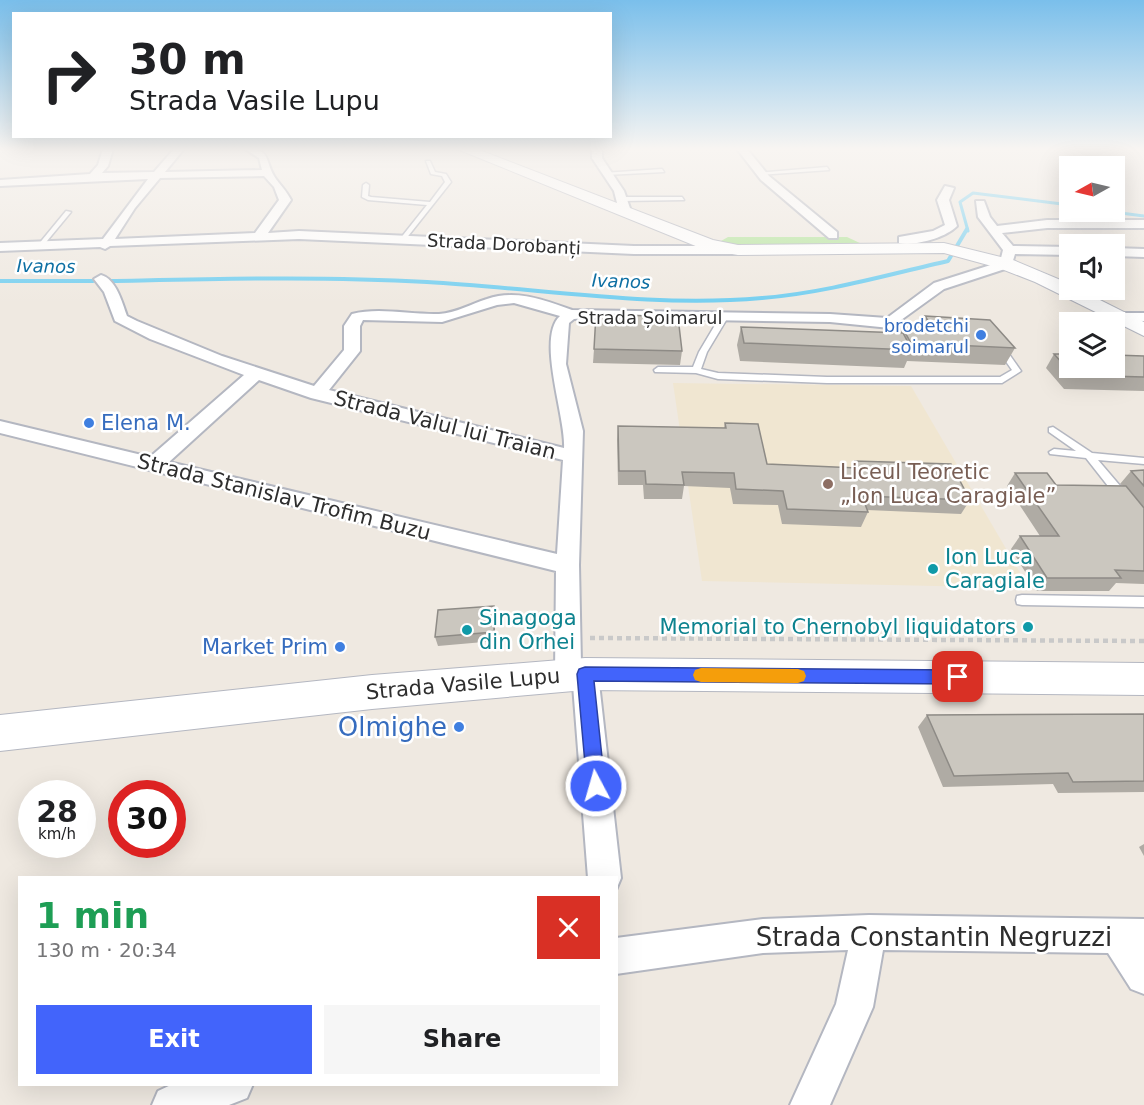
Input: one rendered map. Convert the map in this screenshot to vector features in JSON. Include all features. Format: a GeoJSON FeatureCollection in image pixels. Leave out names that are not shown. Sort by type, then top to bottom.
{"type":"FeatureCollection","features":[{"type":"Feature","properties":{"kind":"street"},"geometry":{"type":"LineString","coordinates":[[105,245],[138,201]]}},
{"type":"Feature","properties":{"kind":"street"},"geometry":{"type":"LineString","coordinates":[[260,236],[285,201]]}},
{"type":"Feature","properties":{"kind":"street"},"geometry":{"type":"LineString","coordinates":[[610,201],[667,228],[720,241],[738,250]]}},
{"type":"Feature","properties":{"kind":"street"},"geometry":{"type":"LineString","coordinates":[[621,201],[623,205]]}},
{"type":"Feature","properties":{"kind":"street"},"geometry":{"type":"LineString","coordinates":[[792,201],[833,235]]}},
{"type":"Feature","properties":{"kind":"street"},"geometry":{"type":"LineString","coordinates":[[667,228],[681,243],[833,235],[861,243],[903,240],[937,234],[951,226],[944,201]]}},
{"type":"Feature","properties":{"kind":"street"},"geometry":{"type":"LineString","coordinates":[[980,203],[984,217],[1007,257]]}},
{"type":"Feature","properties":{"kind":"street"},"geometry":{"type":"LineString","coordinates":[[993,230],[1059,224],[1144,224]]}},
{"type":"Feature","properties":{"kind":"street","name":"Strada Dorobanți"},"geometry":{"type":"LineString","coordinates":[[0,247],[105,245],[260,236],[681,243],[738,250],[861,243],[944,248],[979,257],[1007,257],[1108,312]]}},
{"type":"Feature","properties":{"kind":"street"},"geometry":{"type":"LineString","coordinates":[[903,240],[944,248]]}},
{"type":"Feature","properties":{"kind":"street","name":"Strada Șoimarul"},"geometry":{"type":"LineString","coordinates":[[606,876],[577,674],[568,638],[568,565],[574,431],[560,379],[557,354],[562,322],[570,315],[839,318],[899,325],[939,286],[1007,257],[1059,252]]}},
{"type":"Feature","properties":{"kind":"street"},"geometry":{"type":"LineString","coordinates":[[1125,253],[1144,254]]}},
{"type":"Feature","properties":{"kind":"street","name":"Strada Valul lui Traian"},"geometry":{"type":"LineString","coordinates":[[101,279],[111,292],[120,318],[172,343],[254,375],[316,394],[573,456]]}},
{"type":"Feature","properties":{"kind":"street","name":"Strada Valul lui Traian"},"geometry":{"type":"LineString","coordinates":[[316,394],[352,351],[352,326],[357,317],[368,315],[443,318],[464,314],[484,305],[509,299],[530,301],[570,315]]}},
{"type":"Feature","properties":{"kind":"street"},"geometry":{"type":"LineString","coordinates":[[1125,317],[1144,317]]}},
{"type":"Feature","properties":{"kind":"street","name":"Strada Dorobanți"},"geometry":{"type":"LineString","coordinates":[[1125,320],[1144,330]]}},
{"type":"Feature","properties":{"kind":"street"},"geometry":{"type":"LineString","coordinates":[[153,465],[254,375]]}},
{"type":"Feature","properties":{"kind":"street","name":"Strada Stanislav Trofim Buzu"},"geometry":{"type":"LineString","coordinates":[[0,427],[568,565]]}},
{"type":"Feature","properties":{"kind":"street","name":"Strada Vasile Lupu"},"geometry":{"type":"LineString","coordinates":[[0,733],[372,692],[577,674],[1144,679]]}},
{"type":"Feature","properties":{"kind":"street"},"geometry":{"type":"LineString","coordinates":[[810,1105],[854,1007],[869,932]]}},
{"type":"Feature","properties":{"kind":"street","name":"Strada Constantin Negruzzi"},"geometry":{"type":"LineString","coordinates":[[618,956],[763,936],[869,932],[1131,936]]}},
{"type":"Feature","properties":{"kind":"street"},"geometry":{"type":"LineString","coordinates":[[1131,936],[1144,976]]}},
{"type":"Feature","properties":{"kind":"street"},"geometry":{"type":"LineString","coordinates":[[172,1105],[227,1086]]}},
{"type":"Feature","properties":{"kind":"lane"},"geometry":{"type":"LineString","coordinates":[[370,201],[387,201]]}},
{"type":"Feature","properties":{"kind":"lane"},"geometry":{"type":"LineString","coordinates":[[412,201],[431,204]]}},
{"type":"Feature","properties":{"kind":"lane"},"geometry":{"type":"LineString","coordinates":[[403,239],[434,201]]}},
{"type":"Feature","properties":{"kind":"lane"},"geometry":{"type":"LineString","coordinates":[[623,205],[667,201]]}},
{"type":"Feature","properties":{"kind":"lane"},"geometry":{"type":"LineString","coordinates":[[40,246],[68,212]]}},
{"type":"Feature","properties":{"kind":"lane"},"geometry":{"type":"LineString","coordinates":[[696,370],[703,352],[724,318]]}},
{"type":"Feature","properties":{"kind":"lane"},"geometry":{"type":"LineString","coordinates":[[658,370],[696,370],[718,376],[827,380],[1002,380],[1017,372],[992,339]]}},
{"type":"Feature","properties":{"kind":"lane"},"geometry":{"type":"LineString","coordinates":[[1053,430],[1089,455],[1130,506]]}},
{"type":"Feature","properties":{"kind":"lane"},"geometry":{"type":"LineString","coordinates":[[1054,452],[1144,461]]}},
{"type":"Feature","properties":{"kind":"lane"},"geometry":{"type":"LineString","coordinates":[[1022,600],[1144,602]]}},
{"type":"Feature","properties":{"kind":"path"},"geometry":{"type":"LineString","coordinates":[[568,638],[1144,641]]}},
{"type":"Feature","properties":{"kind":"shaded area","name":"Liceul Teoretic „Ion Luca Caragiale”"},"geometry":{"type":"Polygon","coordinates":[[[673,383],[911,386],[1029,588],[702,581],[673,383]]]}},
{"type":"Feature","properties":{"kind":"green space"},"geometry":{"type":"Polygon","coordinates":[[[728,237],[847,237],[862,244],[732,247],[721,241],[728,237]]]}},
{"type":"Feature","properties":{"kind":"building"},"geometry":{"type":"Polygon","coordinates":[[[596,314],[678,317],[682,351],[594,349],[596,314]]]}},
{"type":"Feature","properties":{"kind":"building"},"geometry":{"type":"Polygon","coordinates":[[[925,316],[990,320],[1015,348],[911,343],[900,323],[930,324],[925,316]]]}},
{"type":"Feature","properties":{"kind":"building"},"geometry":{"type":"Polygon","coordinates":[[[741,327],[903,333],[912,350],[744,343],[741,327]]]}},
{"type":"Feature","properties":{"kind":"building"},"geometry":{"type":"Polygon","coordinates":[[[1125,355],[1144,356],[1144,377],[1125,376],[1125,355]]]}},
{"type":"Feature","properties":{"kind":"building"},"geometry":{"type":"Polygon","coordinates":[[[725,423],[758,424],[767,464],[857,468],[855,461],[951,464],[970,500],[862,496],[868,512],[787,509],[783,491],[736,489],[734,473],[682,472],[684,485],[646,484],[645,471],[619,471],[618,426],[726,428],[725,423]]]}},
{"type":"Feature","properties":{"kind":"building"},"geometry":{"type":"Polygon","coordinates":[[[1144,470],[1144,486],[1131,471],[1144,470]]]}},
{"type":"Feature","properties":{"kind":"building"},"geometry":{"type":"Polygon","coordinates":[[[1015,473],[1047,473],[1056,485],[1126,486],[1144,508],[1144,571],[1115,570],[1121,578],[1047,578],[1020,536],[1059,536],[1015,473]]]}},
{"type":"Feature","properties":{"kind":"building","name":"Sinagoga din Orhei"},"geometry":{"type":"Polygon","coordinates":[[[494,606],[494,632],[435,637],[438,610],[494,606]]]}},
{"type":"Feature","properties":{"kind":"building"},"geometry":{"type":"Polygon","coordinates":[[[1144,714],[1144,781],[1073,782],[1068,773],[954,776],[927,715],[1144,714]]]}},
{"type":"Feature","properties":{"kind":"waterway","name":"Ivanos"},"geometry":{"type":"LineString","coordinates":[[962,201],[960,202],[968,231]]}},
{"type":"Feature","properties":{"kind":"waterway","name":"Ivanos"},"geometry":{"type":"LineString","coordinates":[[1034,201],[1059,204]]}},
{"type":"Feature","properties":{"kind":"waterway","name":"Ivanos"},"geometry":{"type":"LineString","coordinates":[[1125,214],[1144,216]]}},
{"type":"Feature","properties":{"kind":"waterway","name":"Ivanos"},"geometry":{"type":"LineString","coordinates":[[110,281],[348,279],[427,282],[678,301],[762,298],[832,288],[948,261],[967,229]]}},
{"type":"Feature","properties":{"kind":"waterway","name":"Ivanos"},"geometry":{"type":"LineString","coordinates":[[0,281],[93,281]]}},
{"type":"Feature","properties":{"kind":"slow traffic"},"geometry":{"type":"LineString","coordinates":[[701,675],[798,676]]}},
{"type":"Feature","properties":{"kind":"place","name":"brodetchi soimarul"},"geometry":{"type":"Point","coordinates":[981,335]}},
{"type":"Feature","properties":{"kind":"place","name":"Elena M."},"geometry":{"type":"Point","coordinates":[89,423]}},
{"type":"Feature","properties":{"kind":"place","name":"Liceul Teoretic „Ion Luca Caragiale”"},"geometry":{"type":"Point","coordinates":[828,484]}},
{"type":"Feature","properties":{"kind":"place","name":"Ion Luca Caragiale"},"geometry":{"type":"Point","coordinates":[933,569]}},
{"type":"Feature","properties":{"kind":"place","name":"Memorial to Chernobyl liquidators"},"geometry":{"type":"Point","coordinates":[1028,627]}},
{"type":"Feature","properties":{"kind":"place","name":"Sinagoga din Orhei"},"geometry":{"type":"Point","coordinates":[467,630]}},
{"type":"Feature","properties":{"kind":"place","name":"Market Prim"},"geometry":{"type":"Point","coordinates":[340,647]}},
{"type":"Feature","properties":{"kind":"place","name":"Olmighe"},"geometry":{"type":"Point","coordinates":[459,727]}},
{"type":"Feature","properties":{"kind":"route"},"geometry":{"type":"LineString","coordinates":[[596,786],[585,674],[958,677]]}}]}
